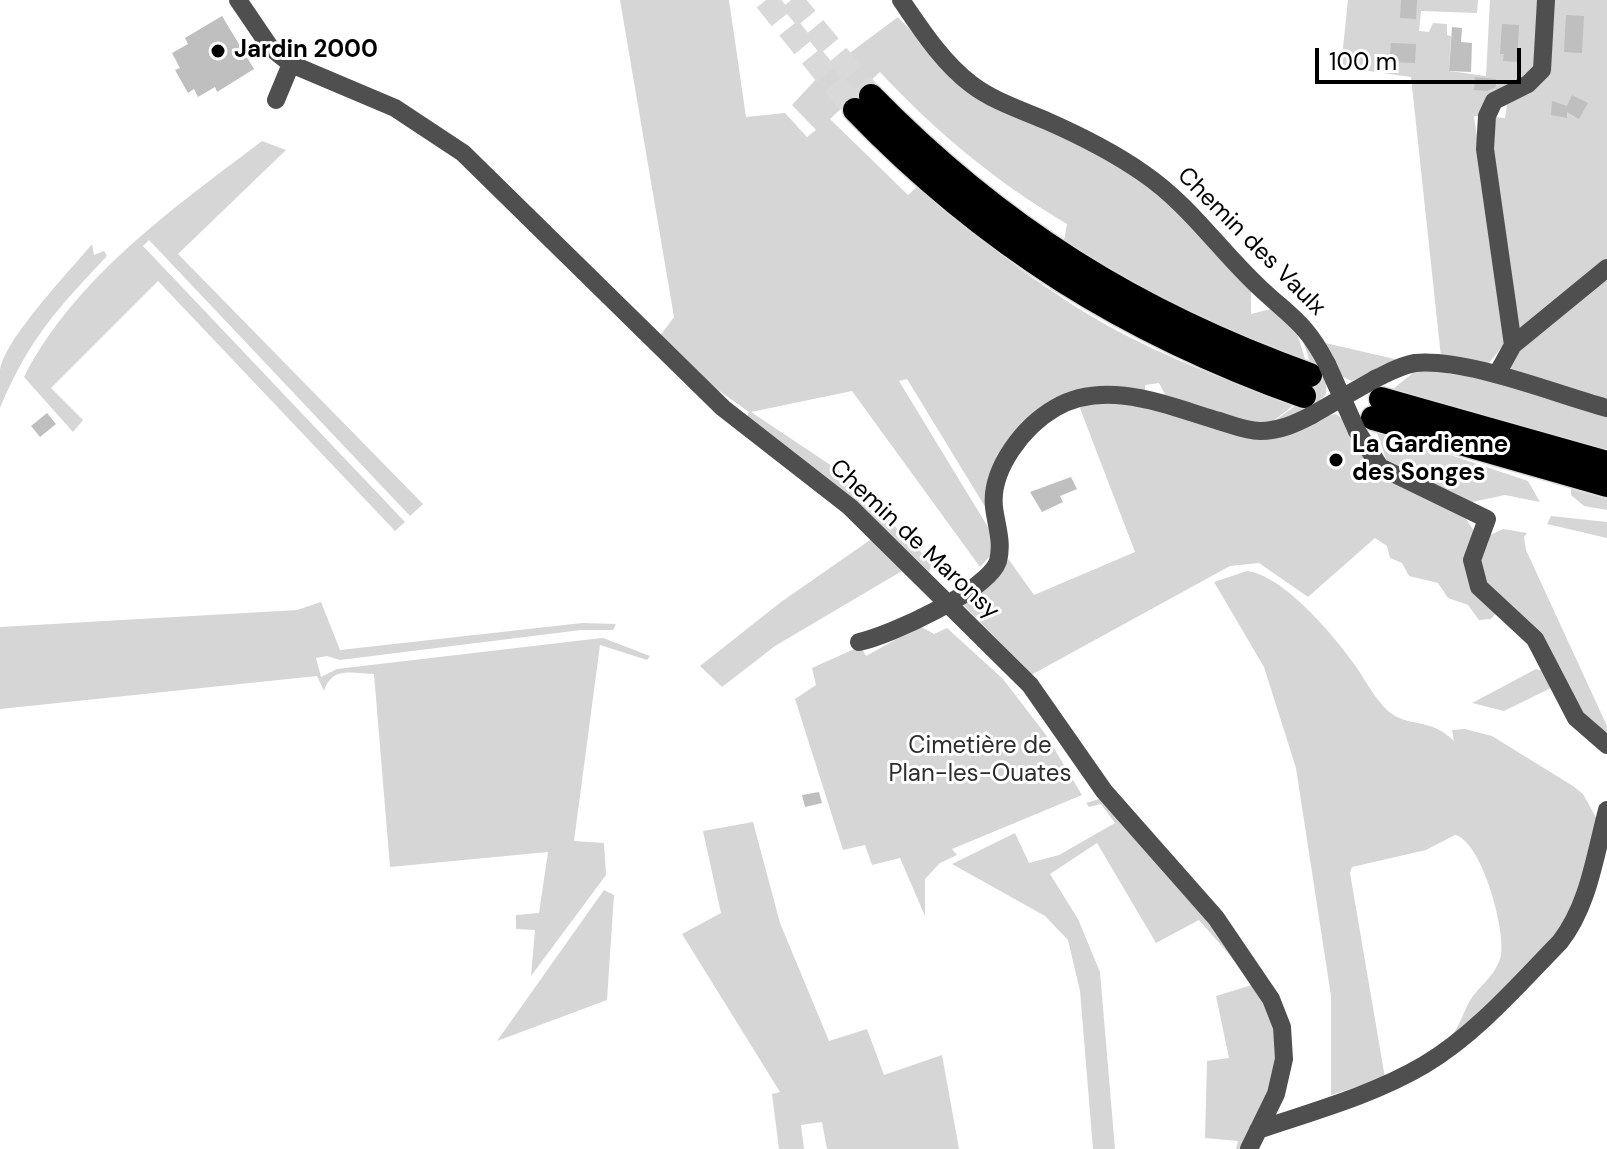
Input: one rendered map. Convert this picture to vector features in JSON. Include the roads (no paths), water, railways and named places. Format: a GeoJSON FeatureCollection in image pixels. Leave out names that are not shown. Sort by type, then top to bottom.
{"type":"FeatureCollection","features":[{"type":"Feature","properties":{"kind":"highway"},"geometry":{"type":"LineString","coordinates":[[863,103],[944,195],[1064,284],[1117,315],[1211,361],[1313,388]]}},
{"type":"Feature","properties":{"kind":"highway"},"geometry":{"type":"LineString","coordinates":[[1372,407],[1607,463]]}},
{"type":"Feature","properties":{"kind":"highway"},"geometry":{"type":"LineString","coordinates":[[1372,407],[1607,485]]}},
{"type":"Feature","properties":{"kind":"street"},"geometry":{"type":"LineString","coordinates":[[238,0],[270,47],[291,64],[276,100]]}},
{"type":"Feature","properties":{"kind":"street","name":"Chemin des Vaulx"},"geometry":{"type":"LineString","coordinates":[[901,0],[950,64],[969,83],[1007,105],[1108,150],[1162,186],[1201,222],[1260,288],[1297,317],[1315,341],[1313,388],[1372,407],[1380,467],[1487,519],[1472,560],[1479,587],[1535,639],[1576,718],[1607,745]]}},
{"type":"Feature","properties":{"kind":"street"},"geometry":{"type":"LineString","coordinates":[[1513,345],[1485,149],[1485,124],[1494,101],[1528,84],[1542,70],[1546,0]]}},
{"type":"Feature","properties":{"kind":"street","name":"Chemin de Maronsy"},"geometry":{"type":"LineString","coordinates":[[291,64],[395,108],[463,153],[723,408],[850,507],[1030,685],[1104,791],[1216,918],[1260,979],[1280,1018],[1284,1059],[1276,1094],[1249,1149]]}},
{"type":"Feature","properties":{"kind":"street"},"geometry":{"type":"LineString","coordinates":[[1497,374],[1513,345],[1607,268]]}},
{"type":"Feature","properties":{"kind":"street"},"geometry":{"type":"LineString","coordinates":[[859,642],[875,639],[947,602],[993,569],[1001,542],[994,494],[1004,465],[1030,428],[1066,402],[1087,396],[1119,395],[1251,431],[1288,427],[1313,388],[1372,407],[1415,363],[1446,363],[1497,374],[1607,408]]}},
{"type":"Feature","properties":{"kind":"street"},"geometry":{"type":"LineString","coordinates":[[1258,1130],[1385,1086],[1427,1063],[1474,1027],[1560,942],[1572,926],[1588,885],[1607,810]]}},
{"type":"Feature","properties":{"kind":"tunnel"},"geometry":{"type":"LineString","coordinates":[[766,0],[855,110]]}},
{"type":"Feature","properties":{"kind":"tunnel"},"geometry":{"type":"LineString","coordinates":[[791,0],[871,96]]}},
{"type":"Feature","properties":{"kind":"place","name":"Jardin 2000"},"geometry":{"type":"Point","coordinates":[218,51]}},
{"type":"Feature","properties":{"kind":"place","name":"La Gardienne des Songes"},"geometry":{"type":"Point","coordinates":[1336,460]}},
{"type":"Feature","properties":{"kind":"park label","name":"Cimetière de Plan-les-Ouates"},"geometry":{"type":"Point","coordinates":[980,761]}}]}
